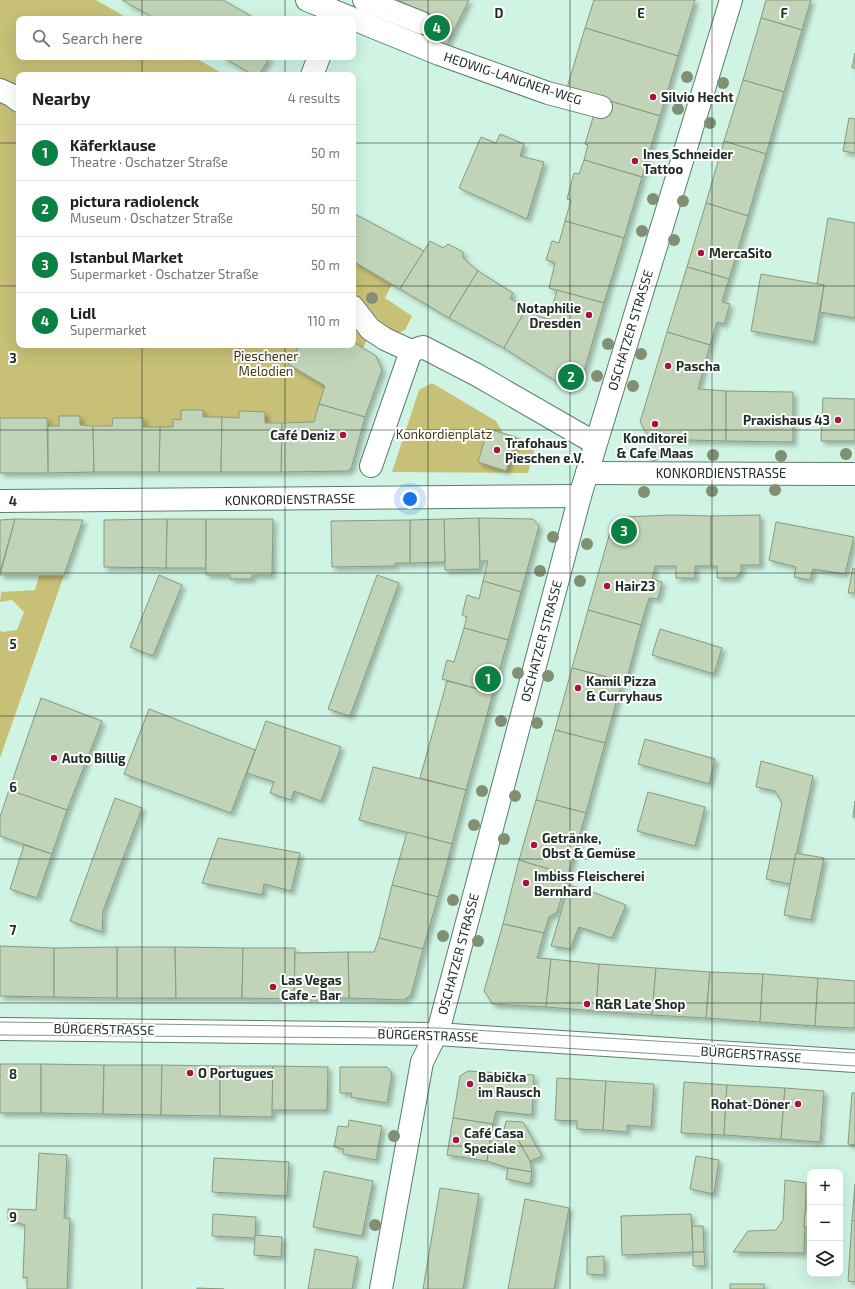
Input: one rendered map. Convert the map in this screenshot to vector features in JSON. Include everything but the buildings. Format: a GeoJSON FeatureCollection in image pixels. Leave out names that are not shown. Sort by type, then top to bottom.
{"type":"FeatureCollection","features":[{"type":"Feature","properties":{"kind":"street","name":"HEDWIG-LANGNER-WEG"},"geometry":{"type":"LineString","coordinates":[[307,0],[335,16]]}},
{"type":"Feature","properties":{"kind":"street"},"geometry":{"type":"LineString","coordinates":[[364,0],[422,23]]}},
{"type":"Feature","properties":{"kind":"street","name":"OSCHATZER STRASSE"},"geometry":{"type":"LineString","coordinates":[[381,1289],[422,1062],[439,1028],[595,443],[731,0]]}},
{"type":"Feature","properties":{"kind":"street","name":"HEDWIG-LANGNER-WEG"},"geometry":{"type":"LineString","coordinates":[[356,24],[548,93],[601,107]]}},
{"type":"Feature","properties":{"kind":"street"},"geometry":{"type":"LineString","coordinates":[[313,72],[318,60]]}},
{"type":"Feature","properties":{"kind":"street"},"geometry":{"type":"LineString","coordinates":[[0,90],[16,98]]}},
{"type":"Feature","properties":{"kind":"street"},"geometry":{"type":"LineString","coordinates":[[356,311],[370,329],[385,340],[411,351],[423,347],[477,375],[595,443]]}},
{"type":"Feature","properties":{"kind":"street"},"geometry":{"type":"LineString","coordinates":[[371,466],[411,351]]}},
{"type":"Feature","properties":{"kind":"street","name":"KONKORDIENSTRASSE"},"geometry":{"type":"LineString","coordinates":[[587,473],[855,474]]}},
{"type":"Feature","properties":{"kind":"street","name":"KONKORDIENSTRASSE"},"geometry":{"type":"LineString","coordinates":[[0,501],[580,496]]}},
{"type":"Feature","properties":{"kind":"street","name":"BÜRGERSTRASSE"},"geometry":{"type":"LineString","coordinates":[[0,1029],[436,1034],[855,1061]]}},
{"type":"Feature","properties":{"kind":"green space","name":"Pieschener Melodien"},"geometry":{"type":"Polygon","coordinates":[[[0,0],[96,0],[124,16],[16,16],[16,60],[199,60],[220,72],[16,72],[16,348],[302,348],[325,386],[314,422],[265,423],[264,412],[239,411],[239,418],[203,417],[202,410],[181,410],[181,420],[173,420],[173,427],[143,427],[142,418],[113,418],[112,426],[80,425],[80,416],[59,416],[59,426],[48,426],[47,418],[0,418],[0,0]]]}},
{"type":"Feature","properties":{"kind":"green space"},"geometry":{"type":"Polygon","coordinates":[[[356,263],[392,284],[385,298],[412,316],[405,330],[396,334],[387,331],[377,318],[363,348],[356,344],[356,263]]]}},
{"type":"Feature","properties":{"kind":"green space","name":"Konkordienplatz"},"geometry":{"type":"Polygon","coordinates":[[[432,383],[496,421],[503,433],[488,429],[478,462],[506,471],[516,437],[536,444],[528,473],[392,472],[419,390],[432,383]]]}},
{"type":"Feature","properties":{"kind":"green space"},"geometry":{"type":"Polygon","coordinates":[[[39,575],[64,575],[0,758],[0,630],[2,632],[17,630],[24,612],[12,600],[0,602],[1,592],[35,590],[39,575]]]}},
{"type":"Feature","properties":{"kind":"tram line"},"geometry":{"type":"LineString","coordinates":[[0,1022],[439,1028],[855,1053]]}},
{"type":"Feature","properties":{"kind":"tram line"},"geometry":{"type":"LineString","coordinates":[[0,1035],[381,1038],[855,1066]]}},
{"type":"Feature","properties":{"kind":"place","name":"Lidl"},"geometry":{"type":"Point","coordinates":[437,28]}},
{"type":"Feature","properties":{"kind":"place","name":"Silvio Hecht"},"geometry":{"type":"Point","coordinates":[653,97]}},
{"type":"Feature","properties":{"kind":"place","name":"Ines Schneider Tattoo"},"geometry":{"type":"Point","coordinates":[635,161]}},
{"type":"Feature","properties":{"kind":"place","name":"MercaSito"},"geometry":{"type":"Point","coordinates":[701,253]}},
{"type":"Feature","properties":{"kind":"place","name":"Notaphilie Dresden"},"geometry":{"type":"Point","coordinates":[589,315]}},
{"type":"Feature","properties":{"kind":"place","name":"Pascha"},"geometry":{"type":"Point","coordinates":[668,366]}},
{"type":"Feature","properties":{"kind":"place","name":"pictura radiolenck"},"geometry":{"type":"Point","coordinates":[571,377]}},
{"type":"Feature","properties":{"kind":"place","name":"Praxishaus 43"},"geometry":{"type":"Point","coordinates":[838,420]}},
{"type":"Feature","properties":{"kind":"place","name":"Konditorei & Cafe Maas"},"geometry":{"type":"Point","coordinates":[655,424]}},
{"type":"Feature","properties":{"kind":"place","name":"Café Deniz"},"geometry":{"type":"Point","coordinates":[343,435]}},
{"type":"Feature","properties":{"kind":"place","name":"Trafohaus Pieschen e.V."},"geometry":{"type":"Point","coordinates":[497,450]}},
{"type":"Feature","properties":{"kind":"place","name":"Istanbul Market"},"geometry":{"type":"Point","coordinates":[624,531]}},
{"type":"Feature","properties":{"kind":"place","name":"Hair23"},"geometry":{"type":"Point","coordinates":[607,586]}},
{"type":"Feature","properties":{"kind":"place","name":"Käferklause"},"geometry":{"type":"Point","coordinates":[488,679]}},
{"type":"Feature","properties":{"kind":"place","name":"Kamil Pizza & Curryhaus"},"geometry":{"type":"Point","coordinates":[578,688]}},
{"type":"Feature","properties":{"kind":"place","name":"Auto Billig"},"geometry":{"type":"Point","coordinates":[54,758]}},
{"type":"Feature","properties":{"kind":"place","name":"Getränke, Obst & Gemüse"},"geometry":{"type":"Point","coordinates":[534,845]}},
{"type":"Feature","properties":{"kind":"place","name":"Imbiss Fleischerei Bernhard"},"geometry":{"type":"Point","coordinates":[526,883]}},
{"type":"Feature","properties":{"kind":"place","name":"Las Vegas Cafe - Bar"},"geometry":{"type":"Point","coordinates":[273,987]}},
{"type":"Feature","properties":{"kind":"place","name":"R&R Late Shop"},"geometry":{"type":"Point","coordinates":[587,1004]}},
{"type":"Feature","properties":{"kind":"place","name":"O Portugues"},"geometry":{"type":"Point","coordinates":[190,1073]}},
{"type":"Feature","properties":{"kind":"place","name":"Babička im Rausch"},"geometry":{"type":"Point","coordinates":[470,1084]}},
{"type":"Feature","properties":{"kind":"place","name":"Rohat-Döner"},"geometry":{"type":"Point","coordinates":[798,1104]}},
{"type":"Feature","properties":{"kind":"place","name":"Café Casa Speciale"},"geometry":{"type":"Point","coordinates":[456,1140]}}]}
